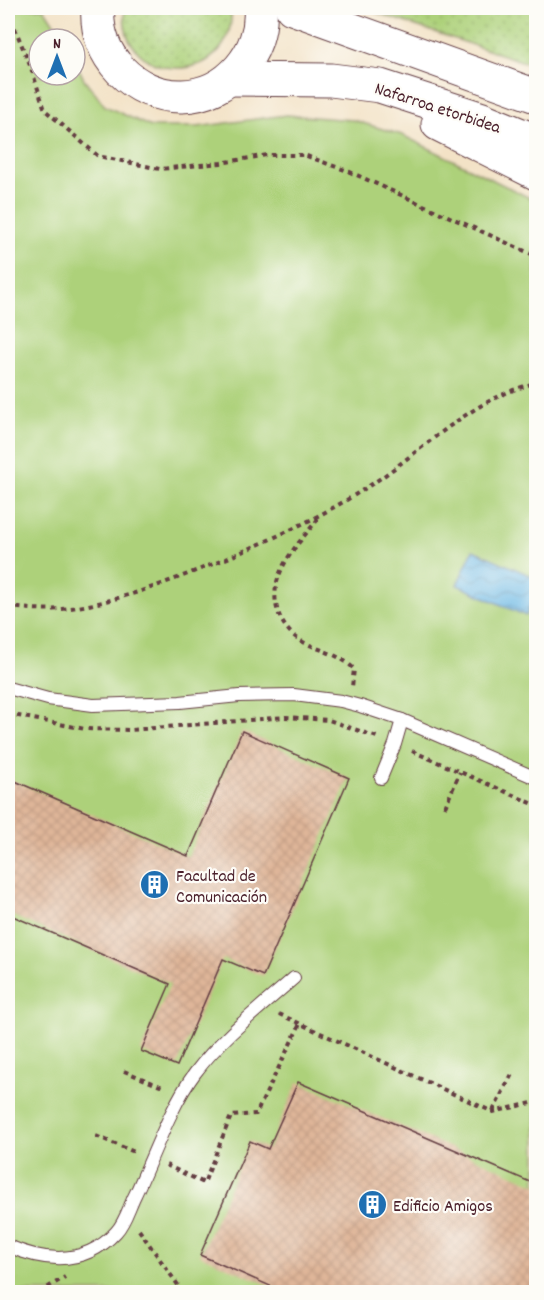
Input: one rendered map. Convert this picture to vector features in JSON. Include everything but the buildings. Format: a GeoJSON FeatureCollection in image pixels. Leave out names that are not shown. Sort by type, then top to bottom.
{"type":"FeatureCollection","features":[{"type":"Feature","properties":{"kind":"main road"},"geometry":{"type":"LineString","coordinates":[[94,11],[102,42],[115,65],[133,82],[157,93],[182,96],[207,91],[230,79],[246,62],[257,42],[261,19],[260,8]]}},
{"type":"Feature","properties":{"kind":"main road"},"geometry":{"type":"LineString","coordinates":[[292,8],[537,96]]}},
{"type":"Feature","properties":{"kind":"main road","name":"Nafarroa etorbidea"},"geometry":{"type":"LineString","coordinates":[[230,79],[331,80],[380,86],[482,119],[537,141]]}},
{"type":"Feature","properties":{"kind":"main road"},"geometry":{"type":"LineString","coordinates":[[287,80],[396,109],[446,127],[537,173]]}},
{"type":"Feature","properties":{"kind":"lane"},"geometry":{"type":"LineString","coordinates":[[8,688],[48,699],[93,705],[294,695],[360,706],[402,720],[537,778]]}},
{"type":"Feature","properties":{"kind":"lane"},"geometry":{"type":"LineString","coordinates":[[381,777],[402,720]]}},
{"type":"Feature","properties":{"kind":"lane"},"geometry":{"type":"LineString","coordinates":[[8,1246],[44,1258],[71,1258],[97,1249],[118,1230],[181,1094],[196,1072],[217,1049],[294,978]]}},
{"type":"Feature","properties":{"kind":"path"},"geometry":{"type":"LineString","coordinates":[[8,11],[32,68],[45,110],[98,156],[160,169],[221,163],[267,155],[304,155],[350,172],[537,256]]}},
{"type":"Feature","properties":{"kind":"path"},"geometry":{"type":"LineString","coordinates":[[8,608],[52,610],[73,608],[140,591],[182,577],[265,543],[321,516],[382,477],[451,425],[496,399],[537,383]]}},
{"type":"Feature","properties":{"kind":"path"},"geometry":{"type":"LineString","coordinates":[[321,516],[285,562],[276,578],[276,608],[283,623],[292,634],[303,642],[346,661],[354,669],[352,688],[360,706]]}},
{"type":"Feature","properties":{"kind":"path"},"geometry":{"type":"LineString","coordinates":[[8,714],[85,729],[131,730],[285,717],[329,720],[395,744],[537,805]]}},
{"type":"Feature","properties":{"kind":"path"},"geometry":{"type":"LineString","coordinates":[[445,807],[460,772]]}},
{"type":"Feature","properties":{"kind":"path"},"geometry":{"type":"LineString","coordinates":[[262,1006],[493,1112],[537,1102]]}},
{"type":"Feature","properties":{"kind":"path"},"geometry":{"type":"LineString","coordinates":[[204,1183],[231,1116],[256,1114],[300,1024]]}},
{"type":"Feature","properties":{"kind":"path"},"geometry":{"type":"LineString","coordinates":[[124,1071],[181,1094]]}},
{"type":"Feature","properties":{"kind":"path"},"geometry":{"type":"LineString","coordinates":[[493,1112],[512,1074]]}},
{"type":"Feature","properties":{"kind":"path"},"geometry":{"type":"LineString","coordinates":[[127,1213],[183,1293]]}},
{"type":"Feature","properties":{"kind":"green space"},"geometry":{"type":"Polygon","coordinates":[[[8,8],[44,8],[56,27],[27,27],[27,87],[87,87],[87,83],[105,106],[151,127],[197,127],[286,115],[353,120],[402,135],[536,201],[536,1292],[8,1292],[8,8]]]}},
{"type":"Feature","properties":{"kind":"green space"},"geometry":{"type":"Polygon","coordinates":[[[125,8],[231,8],[228,35],[216,54],[197,65],[176,68],[156,64],[138,52],[127,34],[125,8]]]}},
{"type":"Feature","properties":{"kind":"green space"},"geometry":{"type":"Polygon","coordinates":[[[362,8],[536,8],[536,66],[362,8]]]}},
{"type":"Feature","properties":{"kind":"water"},"geometry":{"type":"Polygon","coordinates":[[[473,550],[536,578],[536,591],[526,616],[457,585],[473,550]]]}},
{"type":"Feature","properties":{"kind":"place","name":"Facultad de Comunicación"},"geometry":{"type":"Point","coordinates":[155,885]}},
{"type":"Feature","properties":{"kind":"place","name":"Edificio Amigos"},"geometry":{"type":"Point","coordinates":[372,1205]}}]}
